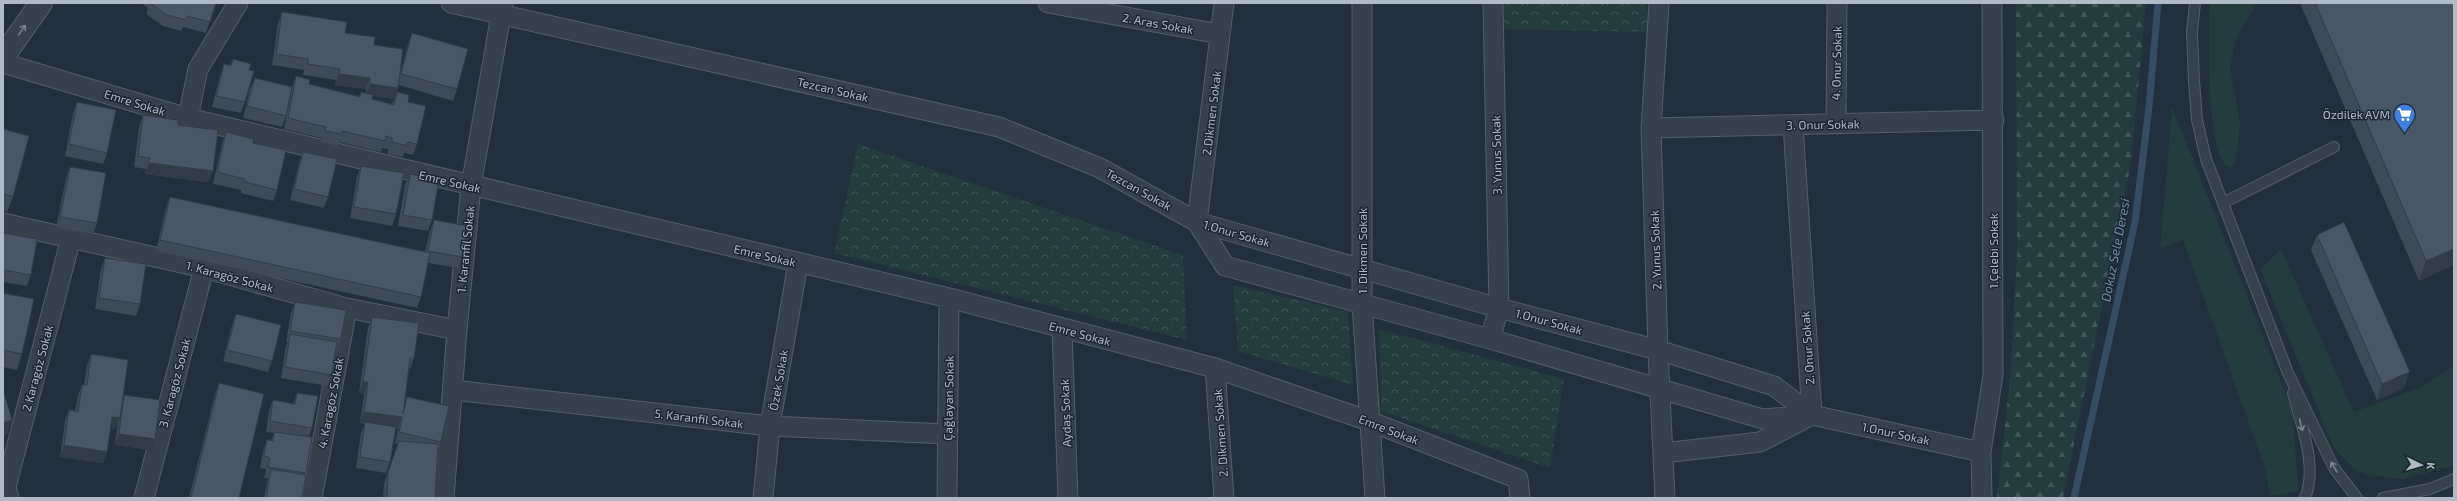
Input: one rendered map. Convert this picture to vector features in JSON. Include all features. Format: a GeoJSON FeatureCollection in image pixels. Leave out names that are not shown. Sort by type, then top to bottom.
{"type":"FeatureCollection","features":[{"type":"Feature","properties":{"kind":"street"},"geometry":{"type":"LineString","coordinates":[[3,57],[41,3]]}},
{"type":"Feature","properties":{"kind":"street"},"geometry":{"type":"LineString","coordinates":[[188,118],[198,69],[238,3]]}},
{"type":"Feature","properties":{"kind":"street","name":"Tezcan Sokak"},"geometry":{"type":"LineString","coordinates":[[451,3],[502,9],[999,127],[1100,168],[1197,222]]}},
{"type":"Feature","properties":{"kind":"street","name":"2. Aras Sokak"},"geometry":{"type":"LineString","coordinates":[[1048,3],[1220,34]]}},
{"type":"Feature","properties":{"kind":"street","name":"2.Dikmen Sokak"},"geometry":{"type":"LineString","coordinates":[[1197,222],[1224,3]]}},
{"type":"Feature","properties":{"kind":"street","name":"1. Dikmen Sokak"},"geometry":{"type":"LineString","coordinates":[[1362,3],[1362,304],[1368,421],[1375,498]]}},
{"type":"Feature","properties":{"kind":"street","name":"3. Yunus Sokak"},"geometry":{"type":"LineString","coordinates":[[1490,339],[1499,308],[1493,3]]}},
{"type":"Feature","properties":{"kind":"street","name":"2. Yunus Sokak"},"geometry":{"type":"LineString","coordinates":[[1659,3],[1651,128],[1658,350],[1665,498]]}},
{"type":"Feature","properties":{"kind":"street","name":"4. Onur Sokak"},"geometry":{"type":"LineString","coordinates":[[1836,124],[1837,3]]}},
{"type":"Feature","properties":{"kind":"street","name":"1.Çelebi Sokak"},"geometry":{"type":"LineString","coordinates":[[1982,498],[1981,452],[1993,375],[1994,120],[1992,3]]}},
{"type":"Feature","properties":{"kind":"street","name":"1. Karanfil Sokak"},"geometry":{"type":"LineString","coordinates":[[444,498],[457,330],[471,186],[502,9]]}},
{"type":"Feature","properties":{"kind":"street","name":"Emre Sokak"},"geometry":{"type":"LineString","coordinates":[[3,63],[188,118],[949,298],[1062,329],[1215,368],[1368,421],[1518,479],[1520,498]]}},
{"type":"Feature","properties":{"kind":"street","name":"3. Onur Sokak"},"geometry":{"type":"LineString","coordinates":[[1651,128],[1994,120]]}},
{"type":"Feature","properties":{"kind":"street","name":"2. Onur Sokak"},"geometry":{"type":"LineString","coordinates":[[1793,124],[1812,415]]}},
{"type":"Feature","properties":{"kind":"street","name":"1.Onur Sokak"},"geometry":{"type":"LineString","coordinates":[[1197,222],[1499,308],[1658,350],[1774,386],[1812,415]]}},
{"type":"Feature","properties":{"kind":"street","name":"1.Onur Sokak"},"geometry":{"type":"LineString","coordinates":[[1197,222],[1225,266],[1490,339],[1763,419],[1812,415],[1981,452]]}},
{"type":"Feature","properties":{"kind":"street","name":"1. Karagöz Sokak"},"geometry":{"type":"LineString","coordinates":[[3,223],[204,268],[347,308],[457,330]]}},
{"type":"Feature","properties":{"kind":"street","name":"2 Karagöz Sokak"},"geometry":{"type":"LineString","coordinates":[[9,498],[6,487],[71,238]]}},
{"type":"Feature","properties":{"kind":"street","name":"Özek Sokak"},"geometry":{"type":"LineString","coordinates":[[763,498],[770,426],[798,263]]}},
{"type":"Feature","properties":{"kind":"street","name":"3. Karagöz Sokak"},"geometry":{"type":"LineString","coordinates":[[144,498],[204,268]]}},
{"type":"Feature","properties":{"kind":"street","name":"Çağlayan Sokak"},"geometry":{"type":"LineString","coordinates":[[947,498],[949,298]]}},
{"type":"Feature","properties":{"kind":"street","name":"4. Karagöz Sokak"},"geometry":{"type":"LineString","coordinates":[[312,498],[347,308]]}},
{"type":"Feature","properties":{"kind":"street","name":"Aydaş Sokak"},"geometry":{"type":"LineString","coordinates":[[1062,329],[1068,498]]}},
{"type":"Feature","properties":{"kind":"street","name":"2. Dikmen Sokak"},"geometry":{"type":"LineString","coordinates":[[1215,368],[1224,498]]}},
{"type":"Feature","properties":{"kind":"street","name":"5. Karanfil Sokak"},"geometry":{"type":"LineString","coordinates":[[453,390],[770,426],[947,434]]}},
{"type":"Feature","properties":{"kind":"street"},"geometry":{"type":"LineString","coordinates":[[1663,452],[1760,442],[1812,415]]}},
{"type":"Feature","properties":{"kind":"lane"},"geometry":{"type":"LineString","coordinates":[[2195,3],[2192,32],[2197,120],[2206,159],[2288,373],[2334,468],[2358,498]]}},
{"type":"Feature","properties":{"kind":"lane"},"geometry":{"type":"LineString","coordinates":[[2223,203],[2334,147]]}},
{"type":"Feature","properties":{"kind":"lane"},"geometry":{"type":"LineString","coordinates":[[2288,373],[2309,458],[2311,485],[2305,498]]}},
{"type":"Feature","properties":{"kind":"lane"},"geometry":{"type":"LineString","coordinates":[[2383,498],[2430,489],[2454,479]]}},
{"type":"Feature","properties":{"kind":"green space"},"geometry":{"type":"Polygon","coordinates":[[[1504,3],[1647,3],[1647,32],[1504,29],[1504,3]]]}},
{"type":"Feature","properties":{"kind":"green space"},"geometry":{"type":"Polygon","coordinates":[[[2016,3],[2146,3],[2131,163],[2063,498],[1997,498],[2010,379],[2017,254],[2016,3]]]}},
{"type":"Feature","properties":{"kind":"green space"},"geometry":{"type":"Polygon","coordinates":[[[2210,3],[2257,3],[2237,36],[2230,67],[2240,124],[2237,154],[2233,168],[2229,167],[2223,162],[2218,149],[2211,109],[2209,61],[2210,3]]]}},
{"type":"Feature","properties":{"kind":"green space"},"geometry":{"type":"Polygon","coordinates":[[[2172,106],[2292,410],[2299,491],[2270,496],[2265,468],[2183,240],[2160,249],[2172,106]]]}},
{"type":"Feature","properties":{"kind":"green space"},"geometry":{"type":"Polygon","coordinates":[[[858,144],[1183,255],[1187,340],[834,253],[858,144]]]}},
{"type":"Feature","properties":{"kind":"green space"},"geometry":{"type":"Polygon","coordinates":[[[2281,249],[2354,412],[2421,387],[2454,366],[2454,466],[2403,479],[2373,476],[2357,471],[2334,448],[2260,269],[2281,249]]]}},
{"type":"Feature","properties":{"kind":"green space"},"geometry":{"type":"Polygon","coordinates":[[[1233,285],[1348,312],[1353,385],[1238,351],[1233,285]]]}},
{"type":"Feature","properties":{"kind":"green space"},"geometry":{"type":"Polygon","coordinates":[[[1379,329],[1564,379],[1550,468],[1381,411],[1379,329]]]}},
{"type":"Feature","properties":{"kind":"building"},"geometry":{"type":"Polygon","coordinates":[[[150,3],[216,3],[210,22],[187,16],[186,20],[167,15],[150,3]]]}},
{"type":"Feature","properties":{"kind":"building","name":"Özdilek AVM"},"geometry":{"type":"Polygon","coordinates":[[[2315,3],[2454,3],[2454,249],[2426,261],[2315,3]]]}},
{"type":"Feature","properties":{"kind":"building"},"geometry":{"type":"Polygon","coordinates":[[[282,12],[347,22],[345,33],[375,37],[374,45],[403,49],[398,88],[370,84],[370,78],[339,74],[340,69],[308,64],[308,59],[276,54],[282,12]]]}},
{"type":"Feature","properties":{"kind":"building"},"geometry":{"type":"Polygon","coordinates":[[[412,33],[468,49],[457,89],[401,74],[412,33]]]}},
{"type":"Feature","properties":{"kind":"building"},"geometry":{"type":"Polygon","coordinates":[[[233,59],[251,64],[249,70],[254,71],[245,102],[216,96],[224,64],[231,66],[233,59]]]}},
{"type":"Feature","properties":{"kind":"building"},"geometry":{"type":"Polygon","coordinates":[[[296,76],[310,80],[309,84],[360,97],[361,92],[373,95],[372,99],[394,105],[397,92],[409,95],[408,102],[426,106],[417,144],[407,142],[407,146],[392,142],[392,138],[386,136],[385,141],[342,131],[342,134],[325,131],[326,127],[288,118],[296,76]]]}},
{"type":"Feature","properties":{"kind":"building"},"geometry":{"type":"Polygon","coordinates":[[[255,78],[292,87],[286,116],[247,106],[255,78]]]}},
{"type":"Feature","properties":{"kind":"building"},"geometry":{"type":"Polygon","coordinates":[[[77,102],[116,110],[107,153],[69,144],[77,102]]]}},
{"type":"Feature","properties":{"kind":"building"},"geometry":{"type":"Polygon","coordinates":[[[143,115],[178,120],[178,125],[218,130],[213,171],[149,163],[150,158],[138,156],[143,115]]]}},
{"type":"Feature","properties":{"kind":"building"},"geometry":{"type":"Polygon","coordinates":[[[3,129],[29,136],[13,197],[3,194],[3,129]]]}},
{"type":"Feature","properties":{"kind":"building"},"geometry":{"type":"Polygon","coordinates":[[[226,132],[254,139],[253,143],[286,150],[277,190],[245,182],[245,179],[217,172],[226,132]]]}},
{"type":"Feature","properties":{"kind":"building"},"geometry":{"type":"Polygon","coordinates":[[[303,152],[337,159],[328,197],[294,189],[303,152]]]}},
{"type":"Feature","properties":{"kind":"building"},"geometry":{"type":"Polygon","coordinates":[[[361,166],[404,173],[396,214],[354,207],[361,166]]]}},
{"type":"Feature","properties":{"kind":"building"},"geometry":{"type":"Polygon","coordinates":[[[70,167],[106,173],[97,223],[60,217],[70,167]]]}},
{"type":"Feature","properties":{"kind":"building"},"geometry":{"type":"Polygon","coordinates":[[[410,174],[439,179],[432,220],[403,215],[410,174]]]}},
{"type":"Feature","properties":{"kind":"building"},"geometry":{"type":"Polygon","coordinates":[[[170,197],[430,253],[421,297],[160,240],[170,197]]]}},
{"type":"Feature","properties":{"kind":"building"},"geometry":{"type":"Polygon","coordinates":[[[434,220],[468,226],[462,257],[428,251],[434,220]]]}},
{"type":"Feature","properties":{"kind":"building"},"geometry":{"type":"Polygon","coordinates":[[[2344,222],[2410,372],[2382,384],[2317,235],[2344,222]]]}},
{"type":"Feature","properties":{"kind":"building"},"geometry":{"type":"Polygon","coordinates":[[[3,233],[37,239],[31,275],[3,270],[3,233]]]}},
{"type":"Feature","properties":{"kind":"building"},"geometry":{"type":"Polygon","coordinates":[[[105,258],[146,264],[140,304],[99,298],[105,258]]]}},
{"type":"Feature","properties":{"kind":"building"},"geometry":{"type":"Polygon","coordinates":[[[3,293],[34,299],[22,354],[3,350],[3,293]]]}},
{"type":"Feature","properties":{"kind":"building"},"geometry":{"type":"Polygon","coordinates":[[[295,302],[346,310],[341,339],[290,331],[295,302]]]}},
{"type":"Feature","properties":{"kind":"building"},"geometry":{"type":"Polygon","coordinates":[[[236,314],[281,325],[272,361],[227,350],[236,314]]]}},
{"type":"Feature","properties":{"kind":"building"},"geometry":{"type":"Polygon","coordinates":[[[372,317],[419,323],[414,358],[410,358],[403,414],[407,397],[449,406],[441,442],[399,432],[402,417],[364,412],[368,382],[363,382],[372,317]]]}},
{"type":"Feature","properties":{"kind":"building"},"geometry":{"type":"Polygon","coordinates":[[[290,334],[337,342],[332,375],[285,367],[290,334]]]}},
{"type":"Feature","properties":{"kind":"building"},"geometry":{"type":"Polygon","coordinates":[[[91,354],[128,360],[120,418],[112,417],[107,452],[64,445],[69,410],[78,412],[82,385],[87,385],[91,354]]]}},
{"type":"Feature","properties":{"kind":"building"},"geometry":{"type":"Polygon","coordinates":[[[219,383],[264,394],[239,498],[191,498],[219,383]]]}},
{"type":"Feature","properties":{"kind":"building"},"geometry":{"type":"Polygon","coordinates":[[[3,389],[12,420],[3,423],[3,389]]]}},
{"type":"Feature","properties":{"kind":"building"},"geometry":{"type":"Polygon","coordinates":[[[297,393],[318,396],[312,428],[270,421],[273,400],[295,404],[297,393]]]}},
{"type":"Feature","properties":{"kind":"building"},"geometry":{"type":"Polygon","coordinates":[[[124,395],[160,400],[155,439],[119,434],[124,395]]]}},
{"type":"Feature","properties":{"kind":"building"},"geometry":{"type":"Polygon","coordinates":[[[365,422],[396,427],[390,462],[360,457],[365,422]]]}},
{"type":"Feature","properties":{"kind":"building"},"geometry":{"type":"Polygon","coordinates":[[[274,432],[312,437],[306,473],[268,467],[270,458],[264,456],[267,440],[273,441],[274,432]]]}},
{"type":"Feature","properties":{"kind":"building"},"geometry":{"type":"Polygon","coordinates":[[[399,441],[438,444],[435,498],[387,498],[388,472],[399,441]]]}},
{"type":"Feature","properties":{"kind":"building"},"geometry":{"type":"Polygon","coordinates":[[[271,469],[306,475],[302,498],[266,498],[271,469]]]}},
{"type":"Feature","properties":{"kind":"waterway","name":"Dokuz Sele Deresi"},"geometry":{"type":"LineString","coordinates":[[2074,498],[2135,222],[2149,107],[2158,3]]}},
{"type":"Feature","properties":{"kind":"place","name":"Özdilek AVM"},"geometry":{"type":"Point","coordinates":[2405,134]}}]}
